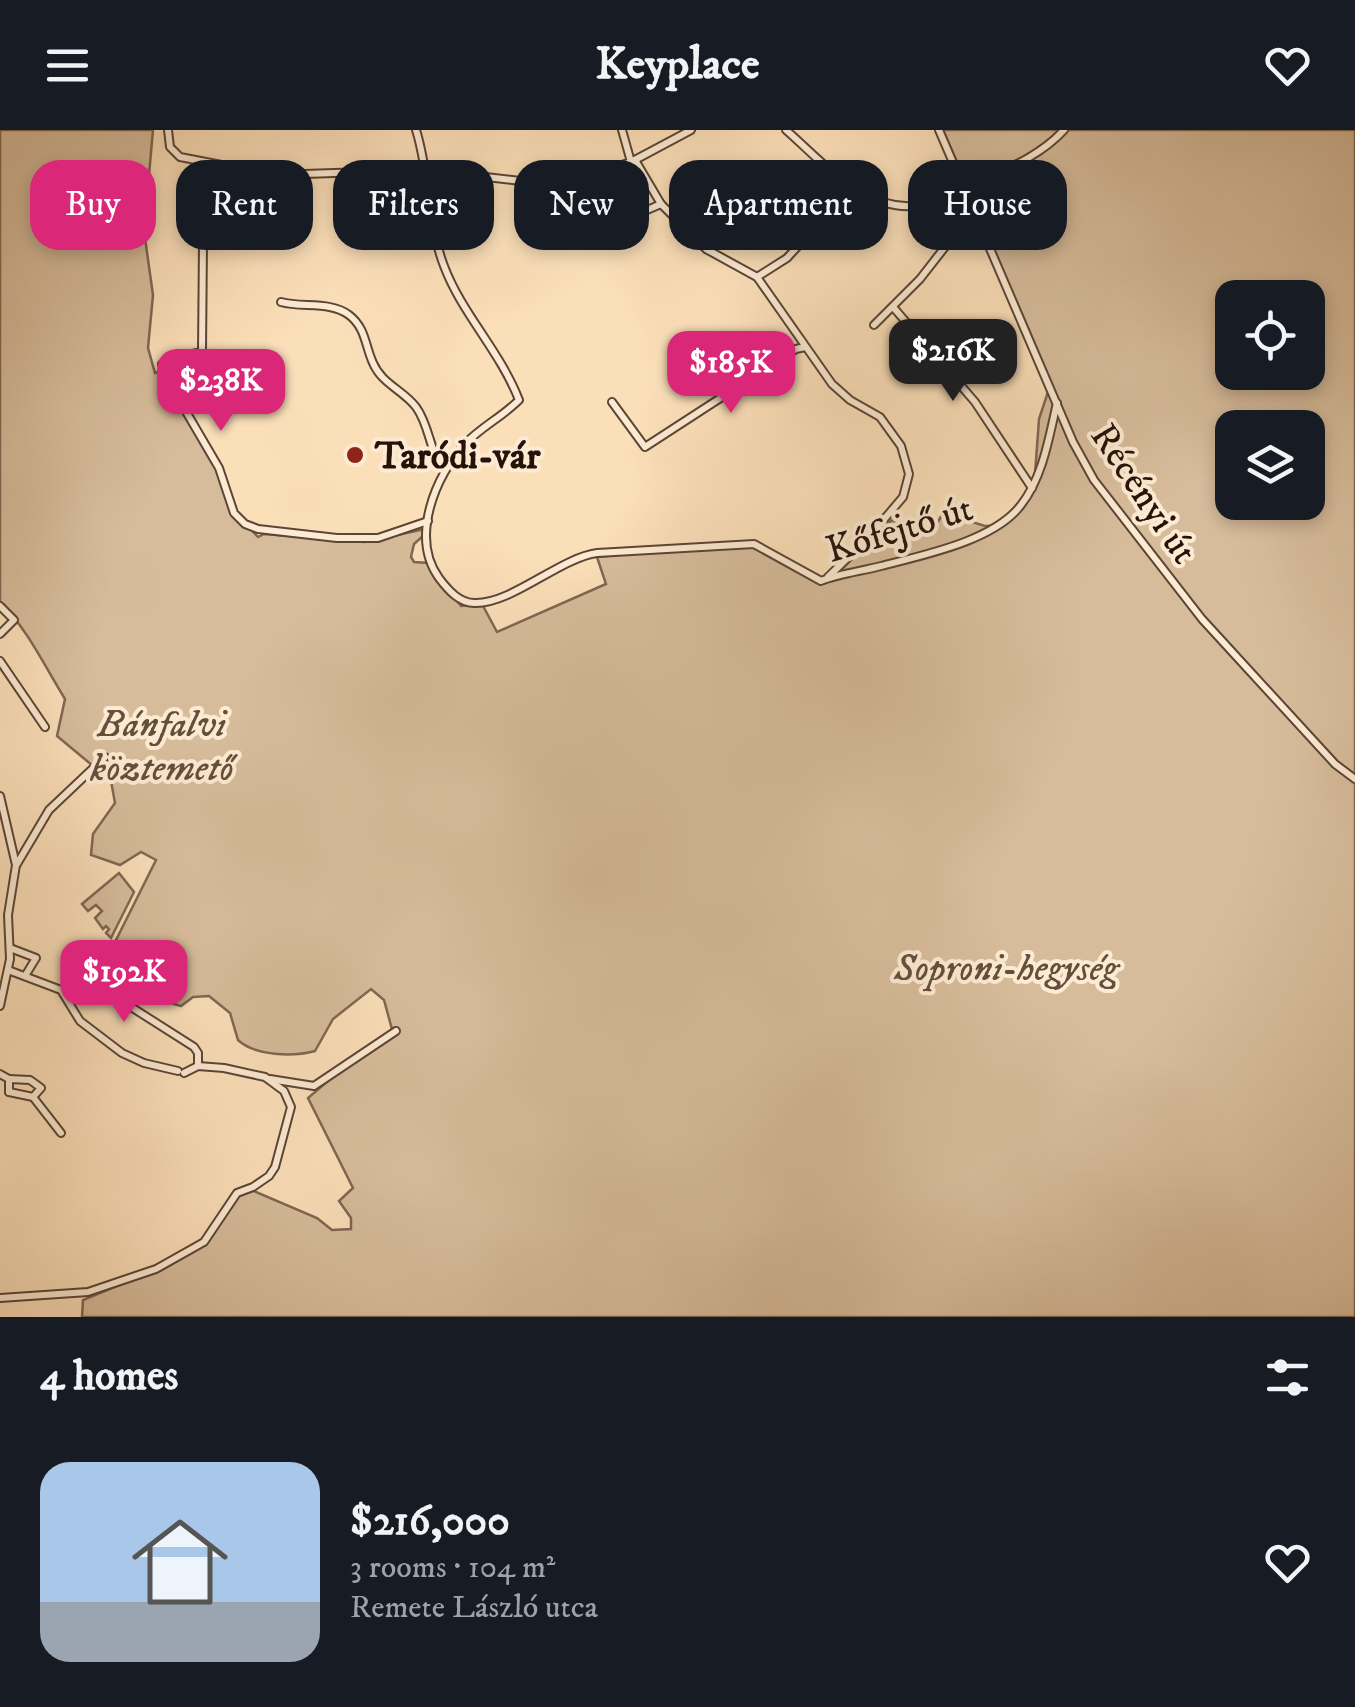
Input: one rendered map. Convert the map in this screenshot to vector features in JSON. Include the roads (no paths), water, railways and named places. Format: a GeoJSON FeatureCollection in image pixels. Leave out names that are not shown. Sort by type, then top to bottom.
{"type":"FeatureCollection","features":[{"type":"Feature","properties":{"kind":"street"},"geometry":{"type":"LineString","coordinates":[[168,130],[172,150],[190,160]]}},
{"type":"Feature","properties":{"kind":"street"},"geometry":{"type":"LineString","coordinates":[[416,130],[423,160]]}},
{"type":"Feature","properties":{"kind":"street"},"geometry":{"type":"LineString","coordinates":[[622,130],[633,160]]}},
{"type":"Feature","properties":{"kind":"street"},"geometry":{"type":"LineString","coordinates":[[635,160],[691,130]]}},
{"type":"Feature","properties":{"kind":"street"},"geometry":{"type":"LineString","coordinates":[[786,130],[850,185],[878,201],[908,207]]}},
{"type":"Feature","properties":{"kind":"street","name":"Récényi út"},"geometry":{"type":"LineString","coordinates":[[940,130],[952,160]]}},
{"type":"Feature","properties":{"kind":"street"},"geometry":{"type":"LineString","coordinates":[[1021,160],[1041,151],[1064,130]]}},
{"type":"Feature","properties":{"kind":"street"},"geometry":{"type":"LineString","coordinates":[[649,186],[661,204],[706,249],[757,277],[839,391],[887,424],[902,446],[909,474],[907,488],[893,510],[827,578]]}},
{"type":"Feature","properties":{"kind":"street"},"geometry":{"type":"LineString","coordinates":[[649,209],[661,204]]}},
{"type":"Feature","properties":{"kind":"street"},"geometry":{"type":"LineString","coordinates":[[204,250],[202,352],[168,359],[162,364],[220,468],[234,513],[245,524],[258,529],[360,539],[378,538],[428,521],[444,471],[465,444],[519,400],[510,374],[446,271],[440,250]]}},
{"type":"Feature","properties":{"kind":"street"},"geometry":{"type":"LineString","coordinates":[[757,277],[794,250]]}},
{"type":"Feature","properties":{"kind":"street"},"geometry":{"type":"LineString","coordinates":[[874,325],[941,250]]}},
{"type":"Feature","properties":{"kind":"street","name":"Récényi út"},"geometry":{"type":"LineString","coordinates":[[991,250],[1056,403],[1094,480],[1169,580],[1240,663],[1355,779]]}},
{"type":"Feature","properties":{"kind":"street"},"geometry":{"type":"LineString","coordinates":[[282,302],[350,315],[366,336],[373,363],[384,379],[418,410],[432,452],[444,471]]}},
{"type":"Feature","properties":{"kind":"street"},"geometry":{"type":"LineString","coordinates":[[893,307],[975,402],[1032,488]]}},
{"type":"Feature","properties":{"kind":"street"},"geometry":{"type":"LineString","coordinates":[[612,402],[645,446],[805,347]]}},
{"type":"Feature","properties":{"kind":"street","name":"Kőfejtő út"},"geometry":{"type":"LineString","coordinates":[[428,521],[431,566],[450,592],[477,604],[536,581],[581,556],[596,553],[754,544],[817,581],[838,578],[927,554],[994,529],[1020,506],[1032,488],[1047,446],[1056,403]]}},
{"type":"Feature","properties":{"kind":"street"},"geometry":{"type":"LineString","coordinates":[[0,606],[14,620],[0,634]]}},
{"type":"Feature","properties":{"kind":"street"},"geometry":{"type":"LineString","coordinates":[[0,661],[45,727]]}},
{"type":"Feature","properties":{"kind":"street"},"geometry":{"type":"LineString","coordinates":[[0,1006],[2,983],[8,970],[8,914],[16,865],[49,810],[105,758]]}},
{"type":"Feature","properties":{"kind":"street"},"geometry":{"type":"LineString","coordinates":[[0,796],[16,865]]}},
{"type":"Feature","properties":{"kind":"street"},"geometry":{"type":"LineString","coordinates":[[10,948],[36,958],[25,976]]}},
{"type":"Feature","properties":{"kind":"street"},"geometry":{"type":"LineString","coordinates":[[92,967],[142,1016],[194,1047],[198,1066]]}},
{"type":"Feature","properties":{"kind":"street"},"geometry":{"type":"LineString","coordinates":[[8,970],[61,990],[80,1021],[122,1053],[181,1072],[198,1066],[224,1068],[314,1086],[396,1031]]}},
{"type":"Feature","properties":{"kind":"street"},"geometry":{"type":"LineString","coordinates":[[0,1074],[9,1080],[36,1082],[40,1091],[32,1096],[8,1092],[0,1096]]}},
{"type":"Feature","properties":{"kind":"street"},"geometry":{"type":"LineString","coordinates":[[0,1298],[88,1292],[156,1269],[204,1242],[237,1192],[261,1183],[275,1167],[291,1107],[288,1095],[270,1079]]}},
{"type":"Feature","properties":{"kind":"street"},"geometry":{"type":"LineString","coordinates":[[8,1092],[9,1080]]}},
{"type":"Feature","properties":{"kind":"street"},"geometry":{"type":"LineString","coordinates":[[32,1096],[61,1133]]}},
{"type":"Feature","properties":{"kind":"place","name":"Taródi-vár"},"geometry":{"type":"Point","coordinates":[355,455]}},
{"type":"Feature","properties":{"kind":"park label","name":"Bánfalvi köztemető"},"geometry":{"type":"Point","coordinates":[162,744]}},
{"type":"Feature","properties":{"kind":"park label","name":"Soproni-hegység"},"geometry":{"type":"Point","coordinates":[1006,967]}}]}
